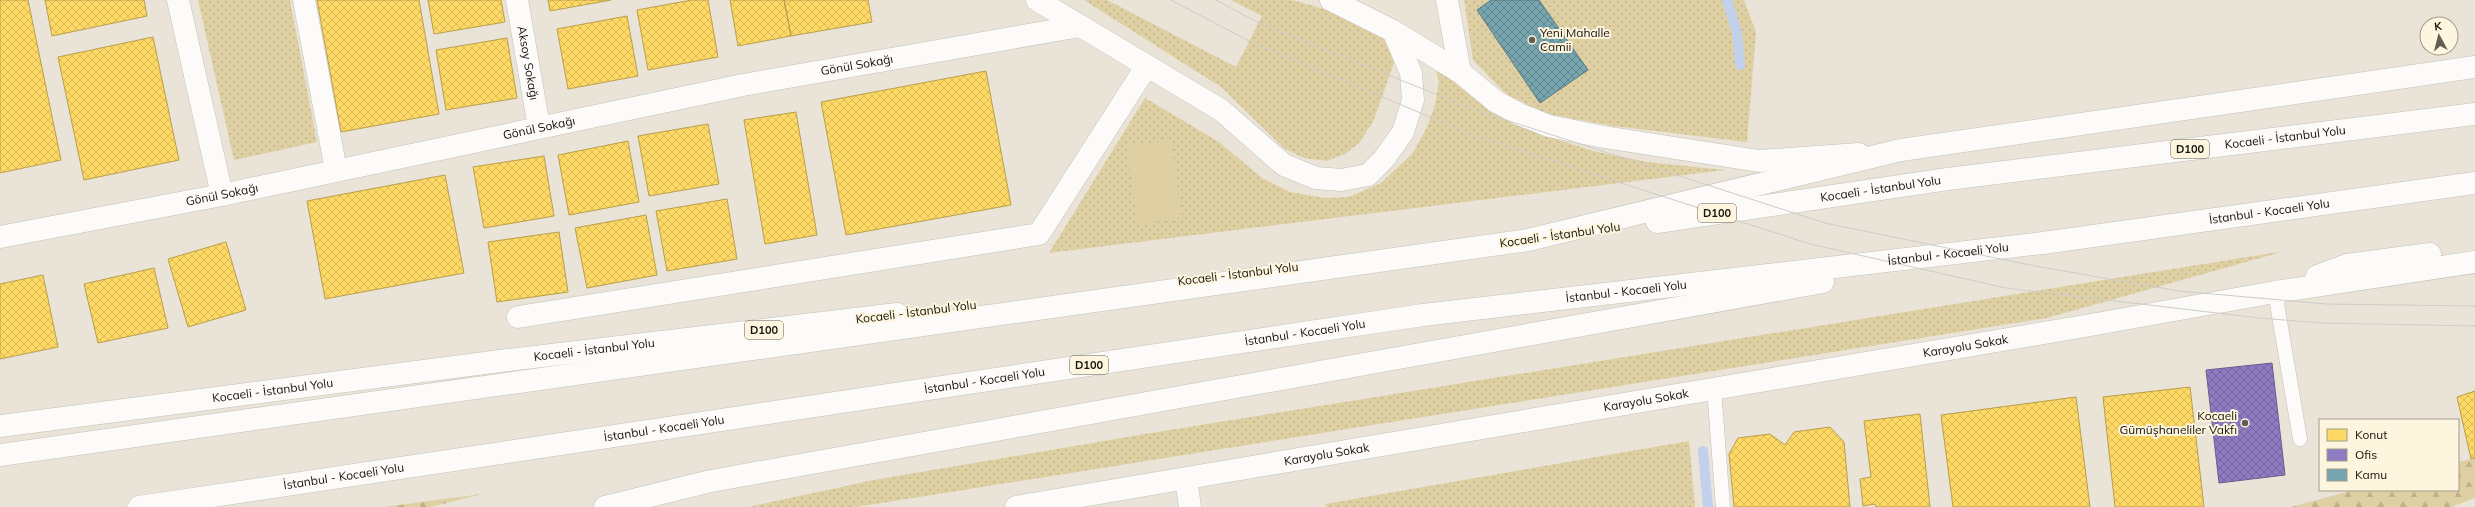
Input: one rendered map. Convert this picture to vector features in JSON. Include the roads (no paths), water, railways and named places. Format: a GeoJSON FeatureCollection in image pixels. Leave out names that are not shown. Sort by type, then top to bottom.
{"type":"FeatureCollection","features":[{"type":"Feature","properties":{"kind":"main road"},"geometry":{"type":"LineString","coordinates":[[178,0],[222,195]]}},
{"type":"Feature","properties":{"kind":"main road"},"geometry":{"type":"LineString","coordinates":[[304,0],[336,170]]}},
{"type":"Feature","properties":{"kind":"main road","name":"Aksoy Sokağı"},"geometry":{"type":"LineString","coordinates":[[517,0],[539,127]]}},
{"type":"Feature","properties":{"kind":"main road"},"geometry":{"type":"LineString","coordinates":[[1037,0],[1146,68],[1221,110],[1284,165],[1316,178],[1341,180],[1368,175],[1384,159],[1403,132],[1413,100],[1411,73],[1393,31]]}},
{"type":"Feature","properties":{"kind":"main road"},"geometry":{"type":"LineString","coordinates":[[1331,0],[1393,31],[1460,72],[1495,101],[1519,114],[1548,126],[1604,137],[1759,161],[1901,150],[2475,67]]}},
{"type":"Feature","properties":{"kind":"main road"},"geometry":{"type":"LineString","coordinates":[[1447,0],[1460,72]]}},
{"type":"Feature","properties":{"kind":"main road","name":"Gönül Sokağı"},"geometry":{"type":"LineString","coordinates":[[0,237],[222,195],[743,84],[1080,26]]}},
{"type":"Feature","properties":{"kind":"main road"},"geometry":{"type":"LineString","coordinates":[[518,317],[1039,234],[1146,68]]}},
{"type":"Feature","properties":{"kind":"main road","name":"Kocaeli - İstanbul Yolu"},"geometry":{"type":"LineString","coordinates":[[0,426],[508,360],[1528,240],[1948,179],[2475,114]]}},
{"type":"Feature","properties":{"kind":"main road"},"geometry":{"type":"LineString","coordinates":[[0,455],[1528,240],[1901,150]]}},
{"type":"Feature","properties":{"kind":"main road","name":"İstanbul - Kocaeli Yolu"},"geometry":{"type":"LineString","coordinates":[[139,507],[1423,315],[2043,243],[2475,183]]}},
{"type":"Feature","properties":{"kind":"main road"},"geometry":{"type":"LineString","coordinates":[[605,507],[711,481],[2043,243]]}},
{"type":"Feature","properties":{"kind":"main road"},"geometry":{"type":"LineString","coordinates":[[2275,292],[2347,265],[2475,247]]}},
{"type":"Feature","properties":{"kind":"main road"},"geometry":{"type":"LineString","coordinates":[[2275,292],[2475,262]]}},
{"type":"Feature","properties":{"kind":"main road","name":"Karayolu Sokak"},"geometry":{"type":"LineString","coordinates":[[1016,507],[2275,292]]}},
{"type":"Feature","properties":{"kind":"main road"},"geometry":{"type":"LineString","coordinates":[[1186,479],[1190,507]]}},
{"type":"Feature","properties":{"kind":"lane"},"geometry":{"type":"LineString","coordinates":[[2275,292],[2300,439]]}},
{"type":"Feature","properties":{"kind":"lane"},"geometry":{"type":"LineString","coordinates":[[1714,388],[1723,507]]}},
{"type":"Feature","properties":{"kind":"waterway"},"geometry":{"type":"LineString","coordinates":[[1727,0],[1737,33],[1740,65]]}},
{"type":"Feature","properties":{"kind":"waterway"},"geometry":{"type":"LineString","coordinates":[[1703,451],[1708,507]]}},
{"type":"Feature","properties":{"kind":"tram line"},"geometry":{"type":"LineString","coordinates":[[1171,0],[1249,41],[1473,135],[1810,244],[2006,288],[2259,318],[2322,323],[2475,326]]}},
{"type":"Feature","properties":{"kind":"tram line"},"geometry":{"type":"LineString","coordinates":[[1216,0],[1257,22],[1475,110],[1825,223],[2035,266],[2179,291],[2326,304],[2475,306]]}},
{"type":"Feature","properties":{"kind":"place","name":"Yeni Mahalle Camii"},"geometry":{"type":"Point","coordinates":[1532,40]}},
{"type":"Feature","properties":{"kind":"place","name":"Kocaeli Gümüşhaneliler Vakfı"},"geometry":{"type":"Point","coordinates":[2245,423]}}]}
